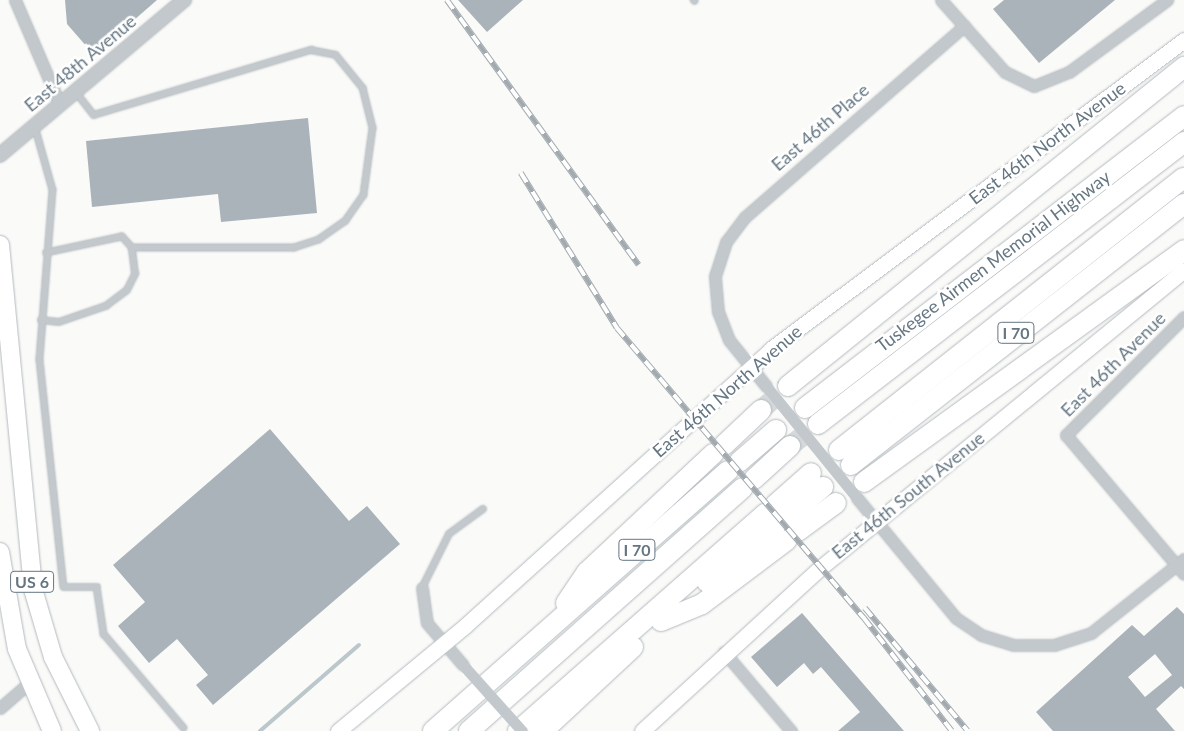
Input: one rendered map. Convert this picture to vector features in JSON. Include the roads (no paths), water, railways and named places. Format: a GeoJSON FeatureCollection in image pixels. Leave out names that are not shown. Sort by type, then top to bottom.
{"type":"FeatureCollection","features":[{"type":"Feature","properties":{"kind":"highway"},"geometry":{"type":"LineString","coordinates":[[788,386],[1184,67]]}},
{"type":"Feature","properties":{"kind":"highway","name":"Tuskegee Airmen Memorial Highway"},"geometry":{"type":"LineString","coordinates":[[805,408],[1184,116]]}},
{"type":"Feature","properties":{"kind":"highway"},"geometry":{"type":"LineString","coordinates":[[818,424],[1184,142]]}},
{"type":"Feature","properties":{"kind":"highway","name":"I 70"},"geometry":{"type":"LineString","coordinates":[[1184,178],[845,458],[1184,204]]}},
{"type":"Feature","properties":{"kind":"highway","name":"US 6"},"geometry":{"type":"LineString","coordinates":[[0,245],[33,589],[53,657],[90,731]]}},
{"type":"Feature","properties":{"kind":"highway"},"geometry":{"type":"LineString","coordinates":[[860,490],[1184,250]]}},
{"type":"Feature","properties":{"kind":"highway"},"geometry":{"type":"LineString","coordinates":[[548,629],[587,572],[761,410]]}},
{"type":"Feature","properties":{"kind":"highway","name":"I 70"},"geometry":{"type":"LineString","coordinates":[[433,731],[776,430]]}},
{"type":"Feature","properties":{"kind":"highway"},"geometry":{"type":"LineString","coordinates":[[469,731],[790,446]]}},
{"type":"Feature","properties":{"kind":"highway"},"geometry":{"type":"LineString","coordinates":[[518,731],[823,488]]}},
{"type":"Feature","properties":{"kind":"highway"},"geometry":{"type":"LineString","coordinates":[[543,731],[661,621],[781,522]]}},
{"type":"Feature","properties":{"kind":"highway","name":"US 6"},"geometry":{"type":"LineString","coordinates":[[0,552],[8,614],[29,683],[52,731]]}},
{"type":"Feature","properties":{"kind":"main road","name":"East 46th North Avenue"},"geometry":{"type":"LineString","coordinates":[[338,731],[443,644],[750,366],[1184,40]]}},
{"type":"Feature","properties":{"kind":"main road","name":"East 46th South Avenue"},"geometry":{"type":"LineString","coordinates":[[642,731],[724,652],[875,521],[1184,270]]}},
{"type":"Feature","properties":{"kind":"street"},"geometry":{"type":"LineString","coordinates":[[16,0],[60,105]]}},
{"type":"Feature","properties":{"kind":"street","name":"East 48th Avenue"},"geometry":{"type":"LineString","coordinates":[[0,155],[184,0]]}},
{"type":"Feature","properties":{"kind":"street"},"geometry":{"type":"LineString","coordinates":[[942,0],[1005,72],[1034,86],[1068,72],[1168,0]]}},
{"type":"Feature","properties":{"kind":"street","name":"East 46th Place"},"geometry":{"type":"LineString","coordinates":[[964,26],[745,217],[726,242],[716,268],[715,296],[721,320],[729,340],[766,386],[860,490],[875,521],[966,626],[995,640],[1025,646],[1054,645],[1091,633],[1181,566]]}},
{"type":"Feature","properties":{"kind":"street","name":"East 46th Avenue"},"geometry":{"type":"LineString","coordinates":[[1181,566],[1066,435],[1184,317]]}},
{"type":"Feature","properties":{"kind":"street"},"geometry":{"type":"LineString","coordinates":[[422,588],[427,623],[443,644],[522,731]]}},
{"type":"Feature","properties":{"kind":"street"},"geometry":{"type":"LineString","coordinates":[[724,652],[791,731]]}},
{"type":"Feature","properties":{"kind":"street"},"geometry":{"type":"LineString","coordinates":[[0,708],[29,683]]}},
{"type":"Feature","properties":{"kind":"lane"},"geometry":{"type":"LineString","coordinates":[[76,91],[94,115],[312,50],[336,55],[363,88],[373,128],[364,195],[346,221],[319,240],[294,248],[132,248]]}},
{"type":"Feature","properties":{"kind":"lane"},"geometry":{"type":"LineString","coordinates":[[35,126],[53,190],[41,320],[40,360],[64,587],[97,587],[104,634],[184,728]]}},
{"type":"Feature","properties":{"kind":"lane"},"geometry":{"type":"LineString","coordinates":[[41,320],[59,322],[106,306],[132,282],[132,248],[122,237],[48,253]]}},
{"type":"Feature","properties":{"kind":"lane"},"geometry":{"type":"LineString","coordinates":[[422,588],[450,534],[483,508]]}},
{"type":"Feature","properties":{"kind":"waterway"},"geometry":{"type":"LineString","coordinates":[[260,731],[359,645]]}},
{"type":"Feature","properties":{"kind":"tunnel"},"geometry":{"type":"LineString","coordinates":[[761,410],[788,386]]}},
{"type":"Feature","properties":{"kind":"tunnel"},"geometry":{"type":"LineString","coordinates":[[790,446],[818,424]]}},
{"type":"Feature","properties":{"kind":"railway"},"geometry":{"type":"LineString","coordinates":[[447,0],[639,265]]}},
{"type":"Feature","properties":{"kind":"railway"},"geometry":{"type":"LineString","coordinates":[[521,173],[617,328],[864,618],[952,731]]}},
{"type":"Feature","properties":{"kind":"railway"},"geometry":{"type":"LineString","coordinates":[[865,608],[968,731]]}}]}
